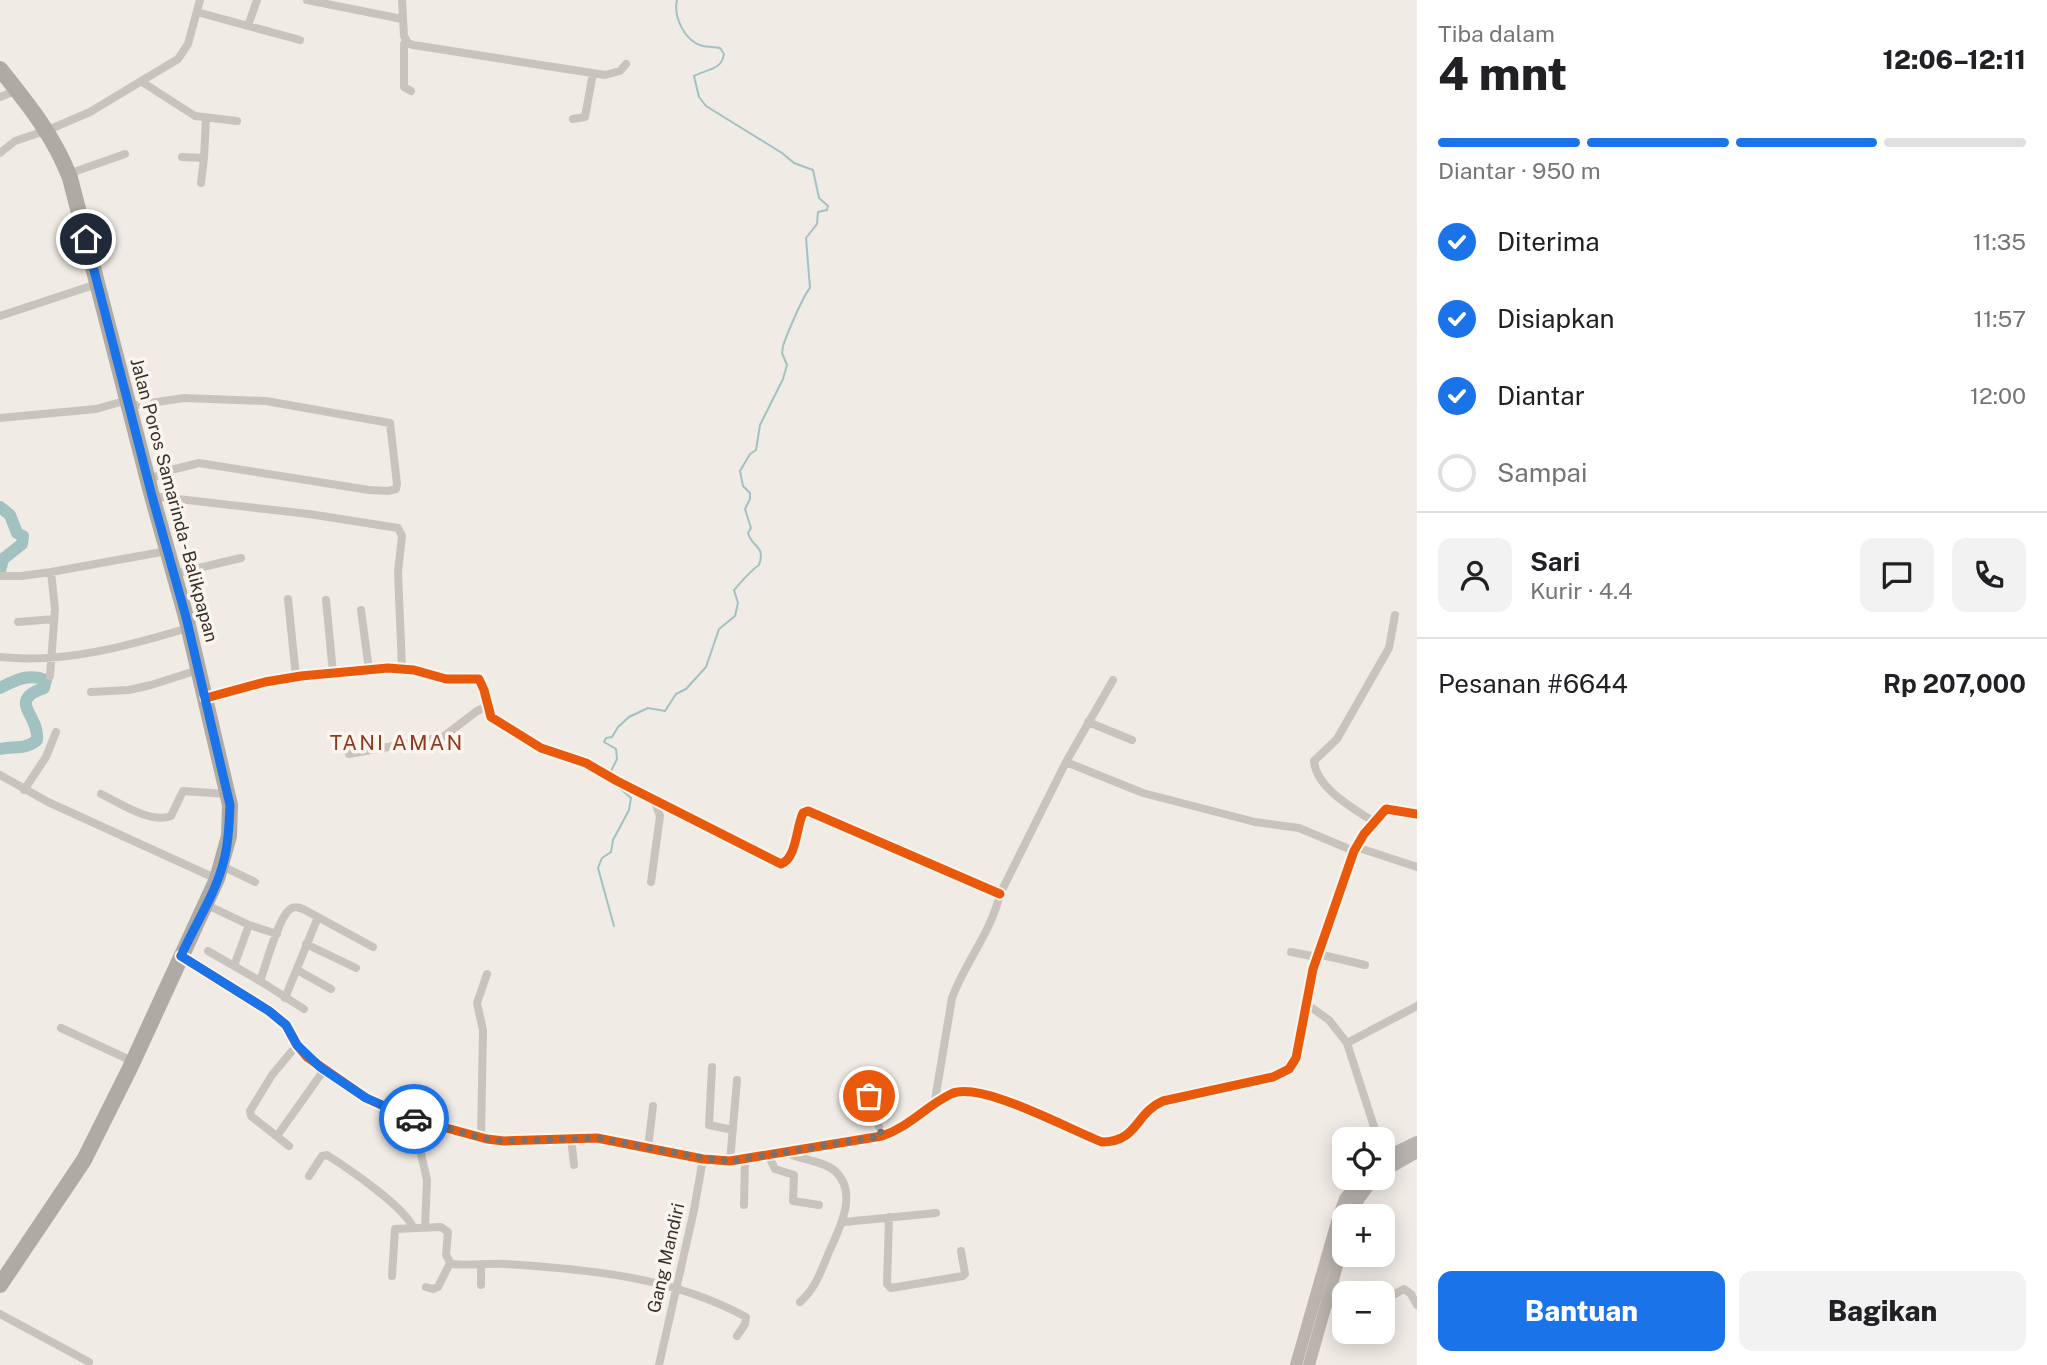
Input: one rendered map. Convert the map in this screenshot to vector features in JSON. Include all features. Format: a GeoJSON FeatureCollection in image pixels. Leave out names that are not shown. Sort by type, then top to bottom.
{"type":"FeatureCollection","features":[{"type":"Feature","properties":{"kind":"highway","name":"Jalan Poros Samarinda - Balikpapan"},"geometry":{"type":"LineString","coordinates":[[0,69],[48,130],[68,174],[206,698],[228,794],[229,836],[220,873],[207,905],[85,1160],[0,1285]]}},
{"type":"Feature","properties":{"kind":"main road"},"geometry":{"type":"LineString","coordinates":[[1395,1152],[1417,1142]]}},
{"type":"Feature","properties":{"kind":"main road"},"geometry":{"type":"LineString","coordinates":[[1395,1164],[1417,1152]]}},
{"type":"Feature","properties":{"kind":"main road"},"geometry":{"type":"LineString","coordinates":[[1309,1365],[1339,1215],[1352,1190]]}},
{"type":"Feature","properties":{"kind":"main road"},"geometry":{"type":"LineString","coordinates":[[1296,1365],[1334,1267]]}},
{"type":"Feature","properties":{"kind":"street"},"geometry":{"type":"LineString","coordinates":[[0,153],[15,141],[90,112],[142,82],[181,55],[188,44],[200,0]]}},
{"type":"Feature","properties":{"kind":"street"},"geometry":{"type":"LineString","coordinates":[[248,26],[257,0]]}},
{"type":"Feature","properties":{"kind":"street"},"geometry":{"type":"LineString","coordinates":[[307,0],[402,19]]}},
{"type":"Feature","properties":{"kind":"street"},"geometry":{"type":"LineString","coordinates":[[402,0],[406,41],[403,80],[404,87],[411,91]]}},
{"type":"Feature","properties":{"kind":"street"},"geometry":{"type":"LineString","coordinates":[[197,12],[300,40]]}},
{"type":"Feature","properties":{"kind":"street"},"geometry":{"type":"LineString","coordinates":[[406,41],[413,45],[593,73],[612,74],[620,71],[626,64]]}},
{"type":"Feature","properties":{"kind":"street"},"geometry":{"type":"LineString","coordinates":[[573,118],[585,117],[593,73]]}},
{"type":"Feature","properties":{"kind":"street"},"geometry":{"type":"LineString","coordinates":[[142,82],[195,116],[237,121]]}},
{"type":"Feature","properties":{"kind":"street"},"geometry":{"type":"LineString","coordinates":[[0,97],[17,90]]}},
{"type":"Feature","properties":{"kind":"street"},"geometry":{"type":"LineString","coordinates":[[201,183],[206,118]]}},
{"type":"Feature","properties":{"kind":"street"},"geometry":{"type":"LineString","coordinates":[[68,174],[124,154]]}},
{"type":"Feature","properties":{"kind":"street"},"geometry":{"type":"LineString","coordinates":[[182,158],[204,158]]}},
{"type":"Feature","properties":{"kind":"street"},"geometry":{"type":"LineString","coordinates":[[0,316],[97,284]]}},
{"type":"Feature","properties":{"kind":"street"},"geometry":{"type":"LineString","coordinates":[[0,418],[184,398],[266,401],[390,424],[397,484],[392,491],[369,490],[199,463],[171,470],[150,488]]}},
{"type":"Feature","properties":{"kind":"street"},"geometry":{"type":"LineString","coordinates":[[150,488],[398,528],[402,536],[398,572],[402,668]]}},
{"type":"Feature","properties":{"kind":"street"},"geometry":{"type":"LineString","coordinates":[[0,576],[51,572],[167,551]]}},
{"type":"Feature","properties":{"kind":"street"},"geometry":{"type":"LineString","coordinates":[[173,574],[241,558]]}},
{"type":"Feature","properties":{"kind":"street"},"geometry":{"type":"LineString","coordinates":[[50,676],[54,619],[51,572]]}},
{"type":"Feature","properties":{"kind":"street"},"geometry":{"type":"LineString","coordinates":[[288,599],[296,677]]}},
{"type":"Feature","properties":{"kind":"street"},"geometry":{"type":"LineString","coordinates":[[327,600],[333,673]]}},
{"type":"Feature","properties":{"kind":"street"},"geometry":{"type":"LineString","coordinates":[[361,610],[369,670]]}},
{"type":"Feature","properties":{"kind":"street"},"geometry":{"type":"LineString","coordinates":[[1374,822],[1335,794],[1318,775],[1314,761],[1337,738],[1390,648],[1395,615]]}},
{"type":"Feature","properties":{"kind":"street"},"geometry":{"type":"LineString","coordinates":[[18,622],[54,619]]}},
{"type":"Feature","properties":{"kind":"street"},"geometry":{"type":"LineString","coordinates":[[0,657],[52,657],[89,653],[138,643],[188,628]]}},
{"type":"Feature","properties":{"kind":"street"},"geometry":{"type":"LineString","coordinates":[[206,698],[296,677],[369,670],[402,668],[446,679],[479,679],[491,717],[511,732],[550,752],[586,763],[782,864],[791,855],[802,814],[808,811],[1000,894]]}},
{"type":"Feature","properties":{"kind":"street"},"geometry":{"type":"LineString","coordinates":[[91,692],[129,690],[198,670]]}},
{"type":"Feature","properties":{"kind":"street"},"geometry":{"type":"LineString","coordinates":[[934,1106],[951,998],[986,935],[1000,894],[1066,762],[1112,680]]}},
{"type":"Feature","properties":{"kind":"street"},"geometry":{"type":"LineString","coordinates":[[349,754],[443,737],[477,711],[488,706]]}},
{"type":"Feature","properties":{"kind":"street"},"geometry":{"type":"LineString","coordinates":[[1088,722],[1132,740]]}},
{"type":"Feature","properties":{"kind":"street"},"geometry":{"type":"LineString","coordinates":[[24,790],[46,757],[56,732]]}},
{"type":"Feature","properties":{"kind":"street"},"geometry":{"type":"LineString","coordinates":[[1066,762],[1143,793],[1255,822],[1300,828],[1355,849],[1417,867]]}},
{"type":"Feature","properties":{"kind":"street"},"geometry":{"type":"LineString","coordinates":[[0,775],[24,790],[220,873],[255,882]]}},
{"type":"Feature","properties":{"kind":"street"},"geometry":{"type":"LineString","coordinates":[[101,794],[154,817],[164,818],[171,816],[183,791],[228,794]]}},
{"type":"Feature","properties":{"kind":"street"},"geometry":{"type":"LineString","coordinates":[[651,882],[660,816],[654,799]]}},
{"type":"Feature","properties":{"kind":"street"},"geometry":{"type":"LineString","coordinates":[[181,956],[269,1011],[286,1025],[297,1045],[324,1070],[366,1098],[413,1119],[481,1138],[504,1141],[597,1138],[730,1161],[882,1136],[896,1131],[950,1095],[967,1090],[1029,1110],[1102,1142],[1121,1140],[1150,1109],[1163,1101],[1285,1072],[1296,1058],[1305,1003],[1318,956],[1355,849],[1386,809],[1417,814]]}},
{"type":"Feature","properties":{"kind":"street"},"geometry":{"type":"LineString","coordinates":[[207,905],[249,925],[277,934]]}},
{"type":"Feature","properties":{"kind":"street"},"geometry":{"type":"LineString","coordinates":[[260,981],[277,934],[292,908],[298,907],[373,947]]}},
{"type":"Feature","properties":{"kind":"street"},"geometry":{"type":"LineString","coordinates":[[285,998],[318,917]]}},
{"type":"Feature","properties":{"kind":"street"},"geometry":{"type":"LineString","coordinates":[[234,966],[249,925]]}},
{"type":"Feature","properties":{"kind":"street"},"geometry":{"type":"LineString","coordinates":[[306,944],[355,968]]}},
{"type":"Feature","properties":{"kind":"street"},"geometry":{"type":"LineString","coordinates":[[208,951],[304,1009]]}},
{"type":"Feature","properties":{"kind":"street"},"geometry":{"type":"LineString","coordinates":[[1291,952],[1365,965]]}},
{"type":"Feature","properties":{"kind":"street"},"geometry":{"type":"LineString","coordinates":[[297,970],[331,989]]}},
{"type":"Feature","properties":{"kind":"street"},"geometry":{"type":"LineString","coordinates":[[481,1138],[483,1030],[477,1003],[486,974]]}},
{"type":"Feature","properties":{"kind":"street"},"geometry":{"type":"LineString","coordinates":[[1305,1003],[1329,1020],[1347,1043],[1374,1127]]}},
{"type":"Feature","properties":{"kind":"street"},"geometry":{"type":"LineString","coordinates":[[1347,1043],[1417,1006]]}},
{"type":"Feature","properties":{"kind":"street"},"geometry":{"type":"LineString","coordinates":[[61,1028],[132,1061]]}},
{"type":"Feature","properties":{"kind":"street"},"geometry":{"type":"LineString","coordinates":[[289,1146],[251,1116],[250,1111],[272,1074],[297,1045]]}},
{"type":"Feature","properties":{"kind":"street"},"geometry":{"type":"LineString","coordinates":[[712,1067],[709,1125],[733,1130]]}},
{"type":"Feature","properties":{"kind":"street"},"geometry":{"type":"LineString","coordinates":[[277,1136],[324,1070]]}},
{"type":"Feature","properties":{"kind":"street"},"geometry":{"type":"LineString","coordinates":[[862,1074],[882,1136]]}},
{"type":"Feature","properties":{"kind":"street"},"geometry":{"type":"LineString","coordinates":[[730,1161],[737,1080]]}},
{"type":"Feature","properties":{"kind":"street"},"geometry":{"type":"LineString","coordinates":[[648,1148],[653,1106]]}},
{"type":"Feature","properties":{"kind":"street"},"geometry":{"type":"LineString","coordinates":[[413,1119],[427,1180],[425,1227]]}},
{"type":"Feature","properties":{"kind":"street"},"geometry":{"type":"LineString","coordinates":[[571,1138],[574,1165]]}},
{"type":"Feature","properties":{"kind":"street"},"geometry":{"type":"LineString","coordinates":[[785,1152],[829,1167],[838,1175],[845,1189],[844,1222],[813,1290],[800,1302]]}},
{"type":"Feature","properties":{"kind":"street"},"geometry":{"type":"LineString","coordinates":[[309,1176],[322,1156],[327,1155],[384,1197],[413,1227]]}},
{"type":"Feature","properties":{"kind":"street"},"geometry":{"type":"LineString","coordinates":[[768,1155],[775,1168],[795,1177],[793,1200],[819,1205]]}},
{"type":"Feature","properties":{"kind":"street","name":"Gang Mandiri"},"geometry":{"type":"LineString","coordinates":[[659,1365],[703,1158]]}},
{"type":"Feature","properties":{"kind":"street"},"geometry":{"type":"LineString","coordinates":[[744,1205],[745,1159]]}},
{"type":"Feature","properties":{"kind":"street"},"geometry":{"type":"LineString","coordinates":[[844,1222],[936,1213]]}},
{"type":"Feature","properties":{"kind":"street"},"geometry":{"type":"LineString","coordinates":[[889,1217],[887,1284],[891,1288],[963,1276],[965,1274],[961,1251]]}},
{"type":"Feature","properties":{"kind":"street"},"geometry":{"type":"LineString","coordinates":[[392,1276],[394,1230],[425,1227],[447,1230],[449,1238],[446,1255],[450,1263]]}},
{"type":"Feature","properties":{"kind":"street"},"geometry":{"type":"LineString","coordinates":[[426,1287],[438,1287],[444,1269],[450,1263],[539,1266],[593,1272],[676,1287],[747,1317],[737,1336]]}},
{"type":"Feature","properties":{"kind":"street"},"geometry":{"type":"LineString","coordinates":[[481,1264],[481,1285]]}},
{"type":"Feature","properties":{"kind":"street"},"geometry":{"type":"LineString","coordinates":[[1395,1294],[1404,1289],[1411,1294],[1417,1305]]}},
{"type":"Feature","properties":{"kind":"street"},"geometry":{"type":"LineString","coordinates":[[1322,1297],[1332,1304]]}},
{"type":"Feature","properties":{"kind":"street"},"geometry":{"type":"LineString","coordinates":[[0,1314],[89,1362]]}},
{"type":"Feature","properties":{"kind":"waterway"},"geometry":{"type":"LineString","coordinates":[[610,773],[617,759],[616,749],[604,742],[606,738],[612,737],[629,717],[648,708],[665,711],[676,694],[686,689],[706,667],[719,629],[735,616],[738,603],[734,590],[759,565],[760,550],[748,533],[751,528],[745,509],[750,493],[743,486],[740,471],[750,454],[756,450],[760,425],[783,379],[787,365],[782,353],[783,346],[810,288],[806,238],[817,224],[818,212],[827,210],[828,206],[819,198],[813,170],[794,163],[706,106],[699,97],[694,76],[717,66],[724,54],[720,48],[703,46],[691,40],[679,21],[677,0]]}},
{"type":"Feature","properties":{"kind":"waterway"},"geometry":{"type":"LineString","coordinates":[[0,507],[10,515],[17,533],[23,536],[22,544],[3,559],[0,571]]}},
{"type":"Feature","properties":{"kind":"waterway"},"geometry":{"type":"LineString","coordinates":[[0,688],[28,677],[46,680],[44,688],[27,698],[26,704],[37,731],[37,740],[24,746],[0,749]]}},
{"type":"Feature","properties":{"kind":"waterway"},"geometry":{"type":"LineString","coordinates":[[614,926],[598,868],[602,858],[611,852],[613,840],[629,810],[631,798],[616,785]]}},
{"type":"Feature","properties":{"kind":"cycle path"},"geometry":{"type":"LineString","coordinates":[[206,698],[265,682],[301,676],[388,668],[414,670],[446,679],[479,679],[491,717],[541,748],[586,763],[781,864],[790,855],[803,813],[808,811],[1000,894]]}},
{"type":"Feature","properties":{"kind":"cycle path"},"geometry":{"type":"LineString","coordinates":[[181,956],[269,1011],[286,1025],[307,1057],[366,1098],[413,1119],[487,1139],[504,1141],[597,1138],[703,1159],[730,1161],[882,1136],[901,1127],[951,1094],[965,1092],[982,1094],[1025,1108],[1102,1142],[1114,1141],[1130,1132],[1147,1112],[1163,1101],[1273,1077],[1289,1069],[1296,1058],[1313,969],[1354,851],[1364,834],[1386,809],[1417,814]]}},
{"type":"Feature","properties":{"kind":"way so far"},"geometry":{"type":"LineString","coordinates":[[414,1119],[487,1139],[610,1139],[730,1161],[882,1136],[869,1096]]}},
{"type":"Feature","properties":{"kind":"district","name":"TANI AMAN"},"geometry":{"type":"Point","coordinates":[397,743]}},
{"type":"Feature","properties":{"kind":"route"},"geometry":{"type":"LineString","coordinates":[[86,239],[186,617],[230,805],[229,836],[224,862],[207,905],[181,956],[269,1011],[286,1025],[297,1045],[320,1067],[366,1098],[414,1119]]}}]}
